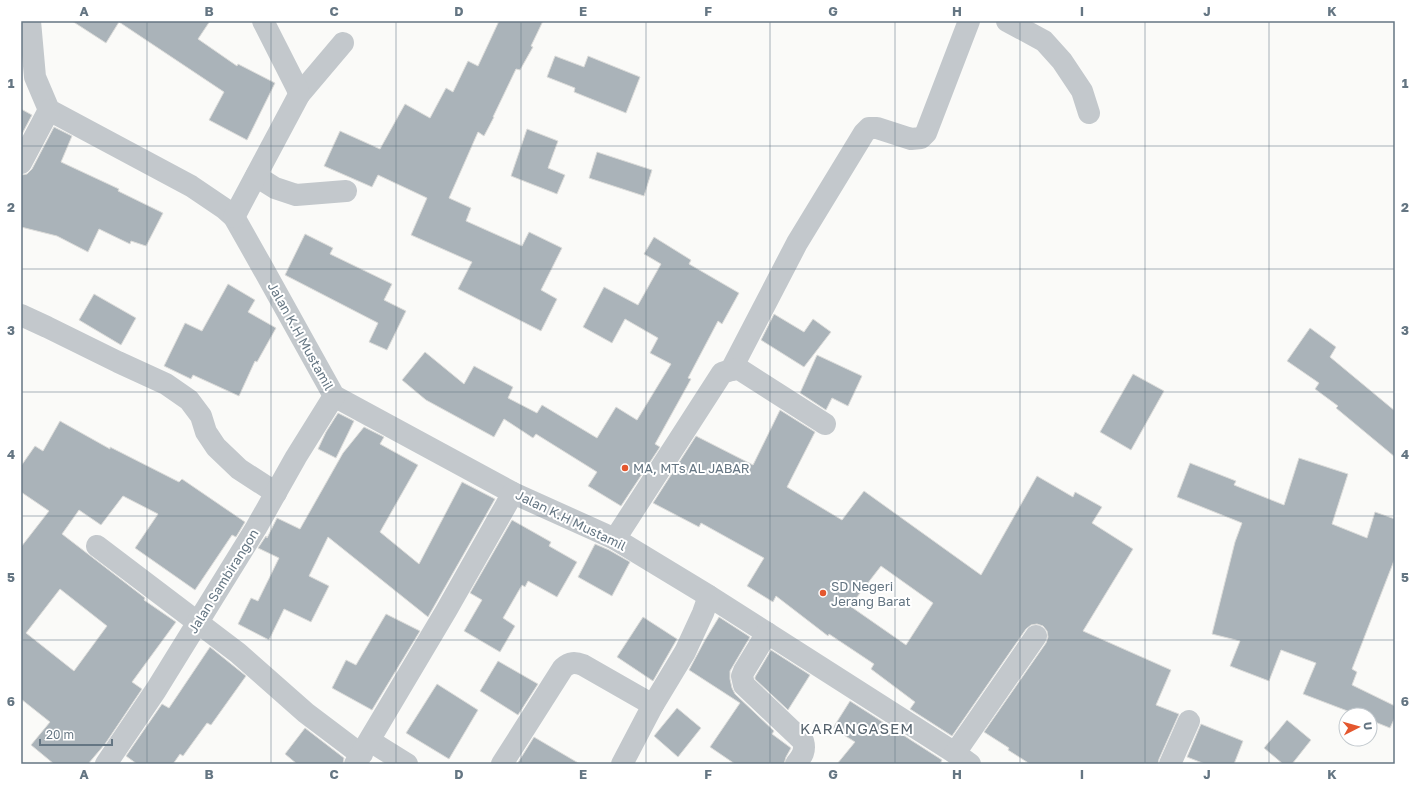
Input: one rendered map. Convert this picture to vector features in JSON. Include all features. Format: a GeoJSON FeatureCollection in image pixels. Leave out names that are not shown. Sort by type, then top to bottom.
{"type":"FeatureCollection","features":[{"type":"Feature","properties":{"kind":"street"},"geometry":{"type":"LineString","coordinates":[[21,163],[49,110],[35,77],[30,21]]}},
{"type":"Feature","properties":{"kind":"street"},"geometry":{"type":"LineString","coordinates":[[263,21],[297,88],[299,95]]}},
{"type":"Feature","properties":{"kind":"street"},"geometry":{"type":"LineString","coordinates":[[731,370],[797,242],[864,133],[869,128],[877,128],[911,139],[921,138],[926,132],[969,21]]}},
{"type":"Feature","properties":{"kind":"street"},"geometry":{"type":"LineString","coordinates":[[1007,21],[1044,40],[1062,61],[1082,91],[1089,113]]}},
{"type":"Feature","properties":{"kind":"street"},"geometry":{"type":"LineString","coordinates":[[234,217],[299,95],[343,43]]}},
{"type":"Feature","properties":{"kind":"street","name":"Jalan K.H Mustamil"},"geometry":{"type":"LineString","coordinates":[[49,110],[190,186],[225,209],[234,217],[334,396],[513,493],[615,539],[709,596],[963,758]]}},
{"type":"Feature","properties":{"kind":"street"},"geometry":{"type":"LineString","coordinates":[[256,176],[275,188],[296,196],[346,191]]}},
{"type":"Feature","properties":{"kind":"street"},"geometry":{"type":"LineString","coordinates":[[21,315],[166,384],[189,400],[201,416],[206,432],[216,447],[239,469],[276,493]]}},
{"type":"Feature","properties":{"kind":"street"},"geometry":{"type":"LineString","coordinates":[[615,539],[722,373],[739,369],[825,424]]}},
{"type":"Feature","properties":{"kind":"street","name":"Jalan Sambirangon"},"geometry":{"type":"LineString","coordinates":[[106,764],[156,690],[256,528],[296,457],[334,396]]}},
{"type":"Feature","properties":{"kind":"street"},"geometry":{"type":"LineString","coordinates":[[362,753],[446,611],[513,493]]}},
{"type":"Feature","properties":{"kind":"street"},"geometry":{"type":"LineString","coordinates":[[97,546],[253,665],[306,712],[355,750],[407,764]]}},
{"type":"Feature","properties":{"kind":"street"},"geometry":{"type":"LineString","coordinates":[[622,764],[653,705],[685,652],[709,596]]}},
{"type":"Feature","properties":{"kind":"street"},"geometry":{"type":"LineString","coordinates":[[767,633],[742,676],[744,685],[803,741],[805,748],[803,755],[796,764]]}},
{"type":"Feature","properties":{"kind":"street"},"geometry":{"type":"LineString","coordinates":[[963,758],[1036,636]]}},
{"type":"Feature","properties":{"kind":"street"},"geometry":{"type":"LineString","coordinates":[[502,764],[563,668],[568,664],[574,662],[583,665],[653,705]]}},
{"type":"Feature","properties":{"kind":"street"},"geometry":{"type":"LineString","coordinates":[[1170,764],[1189,721]]}},
{"type":"Feature","properties":{"kind":"building"},"geometry":{"type":"Polygon","coordinates":[[[72,21],[210,21],[198,39],[237,66],[238,64],[275,83],[247,140],[209,120],[224,92],[119,22],[106,43],[72,21]]]}},
{"type":"Feature","properties":{"kind":"building"},"geometry":{"type":"Polygon","coordinates":[[[499,21],[543,21],[531,46],[533,47],[520,70],[516,69],[484,136],[478,132],[449,198],[471,208],[466,221],[522,246],[529,232],[562,248],[541,290],[557,299],[541,331],[458,289],[472,262],[411,235],[427,198],[378,175],[372,187],[324,166],[340,131],[380,149],[405,104],[430,118],[446,88],[453,92],[468,61],[478,66],[499,21]]]}},
{"type":"Feature","properties":{"kind":"building"},"geometry":{"type":"Polygon","coordinates":[[[555,56],[584,67],[588,56],[640,77],[626,113],[574,92],[575,88],[547,77],[555,56]]]}},
{"type":"Feature","properties":{"kind":"building"},"geometry":{"type":"Polygon","coordinates":[[[21,109],[32,115],[21,136],[21,109]]]}},
{"type":"Feature","properties":{"kind":"building"},"geometry":{"type":"Polygon","coordinates":[[[54,127],[72,136],[61,162],[119,189],[118,191],[163,213],[146,246],[131,241],[130,244],[99,229],[88,252],[57,236],[21,227],[21,175],[27,174],[32,169],[54,127]]]}},
{"type":"Feature","properties":{"kind":"building"},"geometry":{"type":"Polygon","coordinates":[[[527,129],[558,141],[548,168],[565,175],[557,194],[511,176],[527,129]]]}},
{"type":"Feature","properties":{"kind":"building"},"geometry":{"type":"Polygon","coordinates":[[[597,152],[652,170],[644,196],[589,178],[597,152]]]}},
{"type":"Feature","properties":{"kind":"building"},"geometry":{"type":"Polygon","coordinates":[[[305,234],[333,248],[330,254],[392,284],[384,300],[406,311],[387,350],[369,342],[378,323],[285,275],[305,234]]]}},
{"type":"Feature","properties":{"kind":"building"},"geometry":{"type":"Polygon","coordinates":[[[654,237],[691,260],[689,264],[739,293],[722,324],[718,321],[688,378],[691,379],[655,444],[660,447],[621,506],[588,486],[597,472],[536,434],[533,438],[504,419],[494,437],[426,400],[402,380],[425,352],[464,384],[474,366],[513,387],[508,398],[537,413],[542,405],[597,438],[616,407],[637,420],[671,364],[650,353],[658,338],[625,319],[612,343],[583,327],[604,287],[638,305],[661,264],[644,254],[654,237]]]}},
{"type":"Feature","properties":{"kind":"building"},"geometry":{"type":"Polygon","coordinates":[[[228,284],[255,300],[248,312],[276,328],[257,362],[255,361],[239,396],[193,375],[191,379],[164,366],[185,323],[202,331],[228,284]]]}},
{"type":"Feature","properties":{"kind":"building"},"geometry":{"type":"Polygon","coordinates":[[[94,294],[136,318],[121,345],[79,320],[94,294]]]}},
{"type":"Feature","properties":{"kind":"building"},"geometry":{"type":"Polygon","coordinates":[[[774,314],[804,332],[813,319],[831,332],[804,367],[761,340],[774,314]]]}},
{"type":"Feature","properties":{"kind":"building"},"geometry":{"type":"Polygon","coordinates":[[[1310,328],[1336,347],[1330,357],[1395,411],[1395,457],[1336,408],[1338,406],[1315,389],[1319,383],[1287,361],[1310,328]]]}},
{"type":"Feature","properties":{"kind":"building"},"geometry":{"type":"Polygon","coordinates":[[[817,355],[862,376],[848,406],[832,398],[826,410],[800,393],[817,355]]]}},
{"type":"Feature","properties":{"kind":"building"},"geometry":{"type":"Polygon","coordinates":[[[1133,374],[1164,391],[1131,450],[1100,432],[1133,374]]]}},
{"type":"Feature","properties":{"kind":"building"},"geometry":{"type":"Polygon","coordinates":[[[780,410],[815,432],[787,487],[842,520],[864,491],[981,575],[1037,476],[1073,497],[1075,492],[1102,507],[1092,523],[1133,549],[1083,631],[1171,670],[1156,705],[1179,714],[1158,764],[1030,764],[984,732],[1046,643],[1048,637],[1047,631],[1043,626],[1037,624],[1031,625],[1026,629],[952,736],[910,709],[915,702],[871,669],[874,664],[829,634],[828,636],[776,596],[773,602],[747,586],[764,558],[701,523],[699,527],[653,503],[696,436],[753,465],[780,410]],[[881,566],[850,606],[906,645],[933,603],[881,566]]]}},
{"type":"Feature","properties":{"kind":"building"},"geometry":{"type":"Polygon","coordinates":[[[338,413],[354,421],[336,458],[318,449],[326,432],[338,413]]]}},
{"type":"Feature","properties":{"kind":"building"},"geometry":{"type":"Polygon","coordinates":[[[60,421],[110,449],[110,447],[179,482],[182,479],[245,522],[236,537],[232,535],[195,590],[135,548],[158,514],[123,496],[101,525],[79,510],[62,534],[145,598],[144,600],[176,622],[132,682],[142,689],[105,744],[88,764],[54,764],[31,745],[50,722],[21,699],[21,547],[49,511],[21,492],[21,466],[35,446],[43,451],[60,421]],[[60,589],[26,633],[74,671],[107,626],[60,589]]]}},
{"type":"Feature","properties":{"kind":"building"},"geometry":{"type":"Polygon","coordinates":[[[364,427],[384,437],[380,444],[418,465],[380,532],[419,564],[462,482],[495,499],[428,617],[328,537],[309,576],[329,586],[311,622],[284,609],[269,640],[238,624],[251,598],[258,601],[279,558],[258,548],[266,536],[267,538],[277,518],[300,529],[343,453],[364,427]]]}},
{"type":"Feature","properties":{"kind":"building"},"geometry":{"type":"Polygon","coordinates":[[[1299,458],[1348,474],[1332,524],[1367,538],[1375,512],[1395,519],[1395,558],[1352,669],[1357,672],[1352,685],[1395,706],[1395,717],[1390,728],[1378,723],[1378,707],[1338,707],[1303,694],[1316,663],[1281,650],[1269,681],[1230,666],[1240,641],[1212,634],[1235,542],[1242,523],[1177,497],[1190,463],[1236,481],[1234,485],[1284,505],[1299,458]]]}},
{"type":"Feature","properties":{"kind":"building"},"geometry":{"type":"Polygon","coordinates":[[[512,520],[551,542],[549,546],[577,562],[557,597],[528,581],[525,587],[522,585],[503,618],[515,626],[500,652],[464,631],[482,600],[470,593],[512,520]]]}},
{"type":"Feature","properties":{"kind":"building"},"geometry":{"type":"Polygon","coordinates":[[[595,544],[630,562],[612,596],[578,577],[595,544]]]}},
{"type":"Feature","properties":{"kind":"building"},"geometry":{"type":"Polygon","coordinates":[[[386,614],[420,631],[372,710],[332,688],[346,660],[356,665],[386,614]]]}},
{"type":"Feature","properties":{"kind":"building"},"geometry":{"type":"Polygon","coordinates":[[[643,617],[677,639],[653,681],[617,657],[643,617]]]}},
{"type":"Feature","properties":{"kind":"building"},"geometry":{"type":"Polygon","coordinates":[[[719,617],[750,637],[730,671],[732,688],[735,694],[774,731],[772,734],[791,748],[784,764],[735,764],[710,747],[740,703],[689,670],[719,617]]]}},
{"type":"Feature","properties":{"kind":"building"},"geometry":{"type":"Polygon","coordinates":[[[210,647],[246,676],[211,725],[207,723],[183,756],[180,754],[173,764],[137,764],[126,756],[162,704],[169,708],[210,647]]]}},
{"type":"Feature","properties":{"kind":"building"},"geometry":{"type":"Polygon","coordinates":[[[771,650],[810,675],[788,710],[755,679],[771,650]]]}},
{"type":"Feature","properties":{"kind":"building"},"geometry":{"type":"Polygon","coordinates":[[[498,661],[538,684],[518,715],[480,691],[498,661]]]}},
{"type":"Feature","properties":{"kind":"building"},"geometry":{"type":"Polygon","coordinates":[[[437,684],[478,710],[449,759],[406,733],[437,684]]]}},
{"type":"Feature","properties":{"kind":"building"},"geometry":{"type":"Polygon","coordinates":[[[850,701],[942,760],[940,764],[837,764],[855,742],[833,728],[850,701]]]}},
{"type":"Feature","properties":{"kind":"building"},"geometry":{"type":"Polygon","coordinates":[[[677,708],[701,728],[678,757],[654,736],[677,708]]]}},
{"type":"Feature","properties":{"kind":"building"},"geometry":{"type":"Polygon","coordinates":[[[1287,720],[1311,740],[1292,764],[1283,764],[1264,748],[1287,720]]]}},
{"type":"Feature","properties":{"kind":"building"},"geometry":{"type":"Polygon","coordinates":[[[1201,724],[1243,741],[1234,764],[1205,764],[1187,757],[1201,724]]]}},
{"type":"Feature","properties":{"kind":"building"},"geometry":{"type":"Polygon","coordinates":[[[305,728],[344,758],[343,764],[297,764],[285,754],[305,728]]]}},
{"type":"Feature","properties":{"kind":"building"},"geometry":{"type":"Polygon","coordinates":[[[534,737],[580,764],[517,764],[534,737]]]}},
{"type":"Feature","properties":{"kind":"place","name":"MA, MTs AL JABAR"},"geometry":{"type":"Point","coordinates":[625,468]}},
{"type":"Feature","properties":{"kind":"place","name":"SD Negeri Jerang Barat"},"geometry":{"type":"Point","coordinates":[823,593]}},
{"type":"Feature","properties":{"kind":"district","name":"KARANGASEM"},"geometry":{"type":"Point","coordinates":[857,729]}}]}
